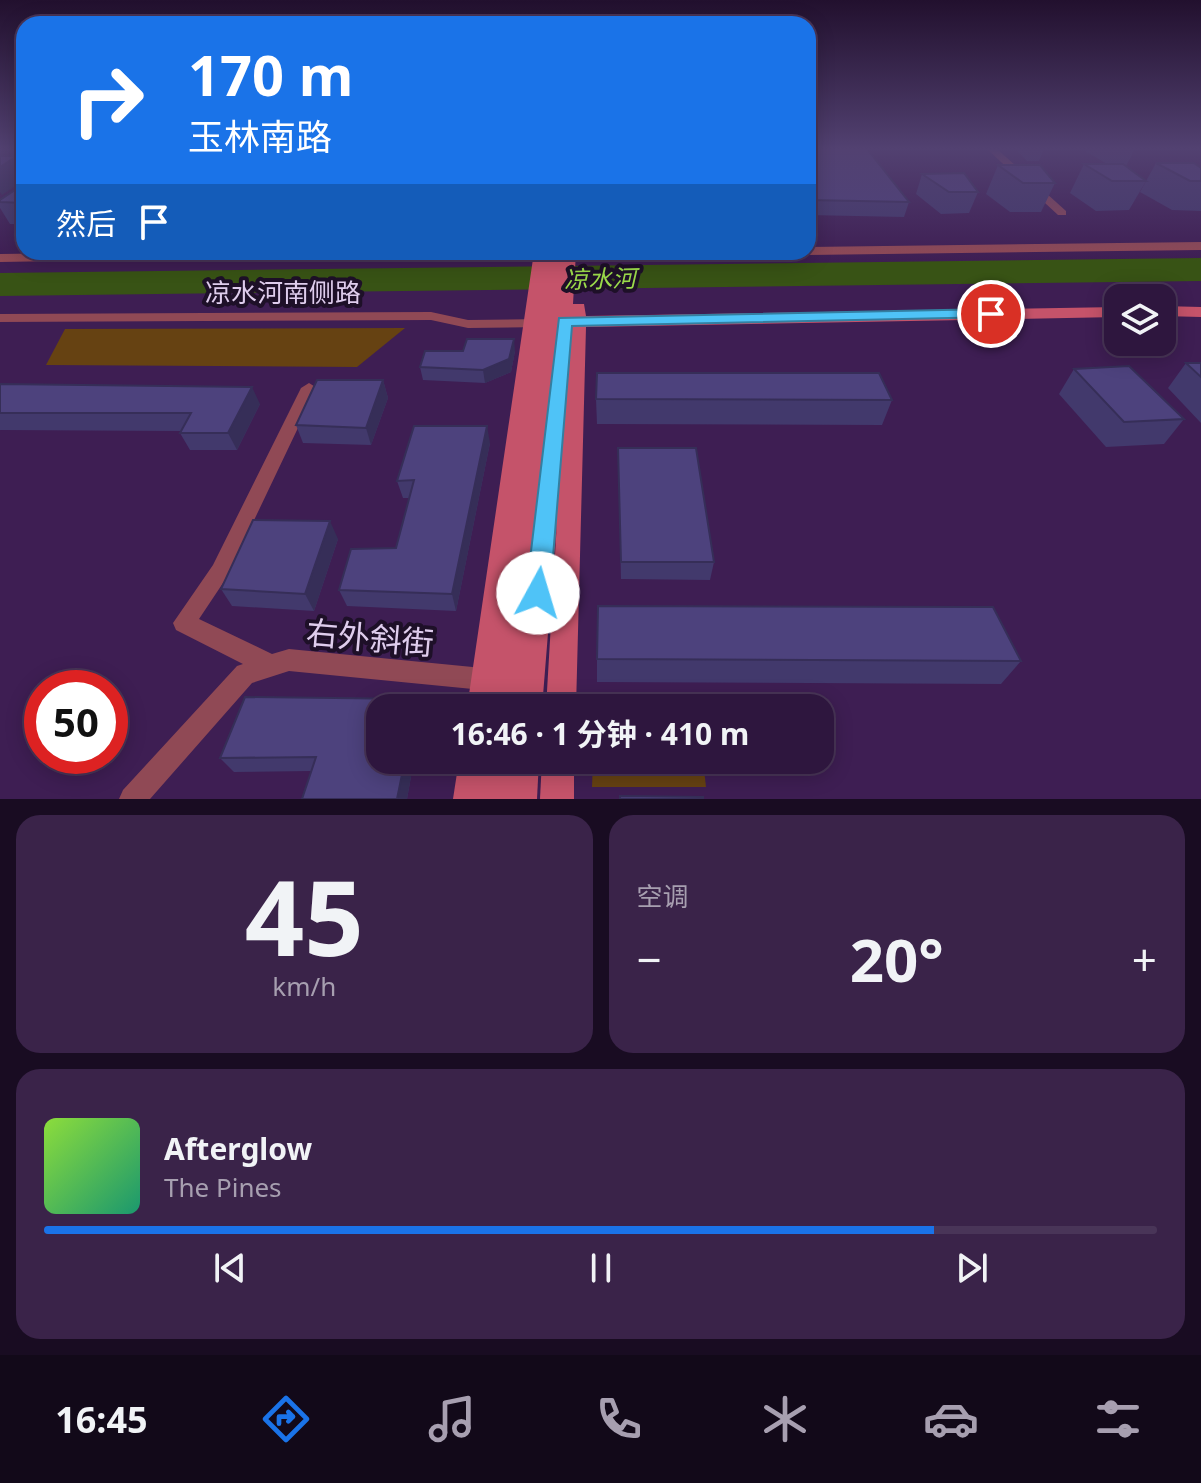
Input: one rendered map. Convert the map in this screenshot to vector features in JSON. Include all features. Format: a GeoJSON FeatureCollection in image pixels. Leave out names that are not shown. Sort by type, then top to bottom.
{"type":"FeatureCollection","features":[{"type":"Feature","properties":{"kind":"main road"},"geometry":{"type":"LineString","coordinates":[[506,694],[560,260]]}},
{"type":"Feature","properties":{"kind":"main road"},"geometry":{"type":"LineString","coordinates":[[495,694],[507,682],[560,260]]}},
{"type":"Feature","properties":{"kind":"main road"},"geometry":{"type":"LineString","coordinates":[[1176,311],[1201,312]]}},
{"type":"Feature","properties":{"kind":"main road"},"geometry":{"type":"LineString","coordinates":[[556,314],[1104,312]]}},
{"type":"Feature","properties":{"kind":"main road"},"geometry":{"type":"LineString","coordinates":[[556,314],[562,694]]}},
{"type":"Feature","properties":{"kind":"main road"},"geometry":{"type":"LineString","coordinates":[[507,682],[516,694]]}},
{"type":"Feature","properties":{"kind":"main road"},"geometry":{"type":"LineString","coordinates":[[470,799],[473,774]]}},
{"type":"Feature","properties":{"kind":"main road"},"geometry":{"type":"LineString","coordinates":[[496,799],[499,774]]}},
{"type":"Feature","properties":{"kind":"main road"},"geometry":{"type":"LineString","coordinates":[[520,799],[522,774]]}},
{"type":"Feature","properties":{"kind":"main road"},"geometry":{"type":"LineString","coordinates":[[557,799],[558,774]]}},
{"type":"Feature","properties":{"kind":"street"},"geometry":{"type":"LineString","coordinates":[[1032,186],[1062,213]]}},
{"type":"Feature","properties":{"kind":"street"},"geometry":{"type":"LineString","coordinates":[[816,251],[1201,246]]}},
{"type":"Feature","properties":{"kind":"street","name":"凉水河南侧路"},"geometry":{"type":"LineString","coordinates":[[0,318],[431,316],[468,324],[556,314]]}},
{"type":"Feature","properties":{"kind":"street"},"geometry":{"type":"LineString","coordinates":[[271,666],[184,623],[220,571],[309,388]]}},
{"type":"Feature","properties":{"kind":"street","name":"右外斜街"},"geometry":{"type":"LineString","coordinates":[[132,799],[245,674],[289,660],[507,682],[551,694]]}},
{"type":"Feature","properties":{"kind":"shaded area"},"geometry":{"type":"Polygon","coordinates":[[[405,328],[357,367],[46,365],[65,329],[405,328]]]}},
{"type":"Feature","properties":{"kind":"shaded area"},"geometry":{"type":"Polygon","coordinates":[[[592,774],[705,774],[706,787],[592,787],[592,774]]]}},
{"type":"Feature","properties":{"kind":"water","name":"凉水河"},"geometry":{"type":"Polygon","coordinates":[[[1201,258],[1201,281],[0,296],[0,273],[1201,258]]]}},
{"type":"Feature","properties":{"kind":"building"},"geometry":{"type":"Polygon","coordinates":[[[816,186],[897,186],[909,202],[816,200],[816,186]]]}},
{"type":"Feature","properties":{"kind":"building"},"geometry":{"type":"Polygon","coordinates":[[[940,186],[974,186],[978,192],[949,192],[940,186]]]}},
{"type":"Feature","properties":{"kind":"building"},"geometry":{"type":"Polygon","coordinates":[[[16,189],[16,203],[0,200],[16,189]]]}},
{"type":"Feature","properties":{"kind":"building"},"geometry":{"type":"Polygon","coordinates":[[[467,339],[514,339],[509,359],[483,370],[420,367],[425,351],[463,351],[467,339]]]}},
{"type":"Feature","properties":{"kind":"building"},"geometry":{"type":"Polygon","coordinates":[[[1186,363],[1201,363],[1201,377],[1186,363]]]}},
{"type":"Feature","properties":{"kind":"building"},"geometry":{"type":"Polygon","coordinates":[[[1129,366],[1184,419],[1124,422],[1074,369],[1129,366]]]}},
{"type":"Feature","properties":{"kind":"building"},"geometry":{"type":"Polygon","coordinates":[[[597,373],[879,373],[892,400],[596,399],[597,373]]]}},
{"type":"Feature","properties":{"kind":"building"},"geometry":{"type":"Polygon","coordinates":[[[317,380],[383,380],[366,428],[296,425],[317,380]]]}},
{"type":"Feature","properties":{"kind":"building"},"geometry":{"type":"Polygon","coordinates":[[[0,384],[252,387],[228,433],[180,433],[191,413],[0,413],[0,384]]]}},
{"type":"Feature","properties":{"kind":"building"},"geometry":{"type":"Polygon","coordinates":[[[414,426],[487,426],[452,594],[339,590],[351,549],[396,548],[414,480],[397,481],[414,426]]]}},
{"type":"Feature","properties":{"kind":"building"},"geometry":{"type":"Polygon","coordinates":[[[618,448],[696,448],[714,562],[621,562],[618,448]]]}},
{"type":"Feature","properties":{"kind":"building"},"geometry":{"type":"Polygon","coordinates":[[[253,520],[330,521],[305,594],[221,589],[253,520]]]}},
{"type":"Feature","properties":{"kind":"building"},"geometry":{"type":"Polygon","coordinates":[[[598,606],[993,607],[1021,661],[597,659],[598,606]]]}},
{"type":"Feature","properties":{"kind":"building"},"geometry":{"type":"Polygon","coordinates":[[[245,697],[366,698],[366,774],[402,774],[397,799],[302,799],[316,757],[220,758],[245,697]]]}},
{"type":"Feature","properties":{"kind":"building"},"geometry":{"type":"Polygon","coordinates":[[[620,796],[703,797],[703,799],[620,799],[620,796]]]}},
{"type":"Feature","properties":{"kind":"route"},"geometry":{"type":"LineString","coordinates":[[538,593],[564,322],[991,314]]}}]}
